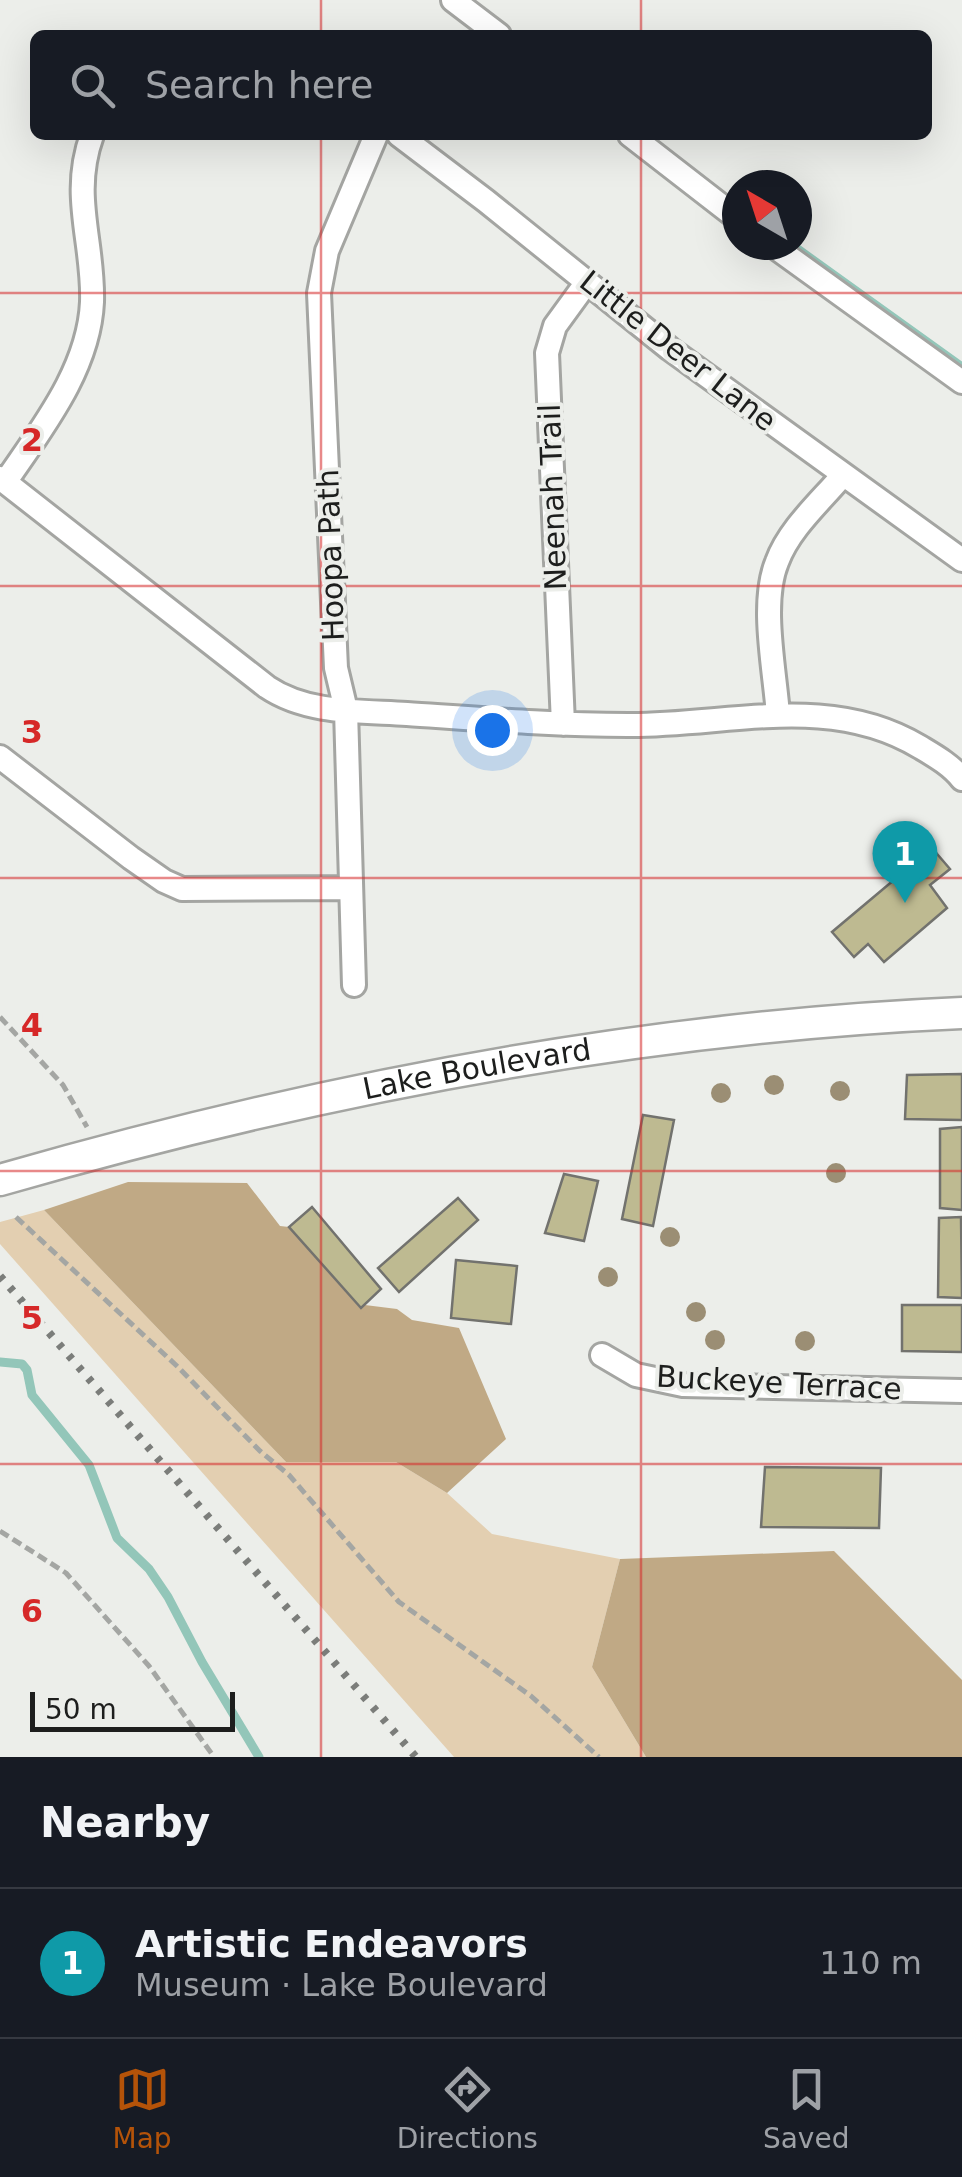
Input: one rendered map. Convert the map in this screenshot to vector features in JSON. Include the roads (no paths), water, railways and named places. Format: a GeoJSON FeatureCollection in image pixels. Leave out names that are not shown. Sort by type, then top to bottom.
{"type":"FeatureCollection","features":[{"type":"Feature","properties":{"kind":"main road","name":"Lake Boulevard"},"geometry":{"type":"LineString","coordinates":[[0,1180],[277,1106],[629,1044],[830,1019],[962,1013]]}},
{"type":"Feature","properties":{"kind":"street"},"geometry":{"type":"LineString","coordinates":[[453,0],[492,30]]}},
{"type":"Feature","properties":{"kind":"street"},"geometry":{"type":"LineString","coordinates":[[90,140],[81,169],[80,190],[92,302],[86,340],[52,413],[3,479],[284,698],[346,710],[563,724],[633,725],[778,715],[866,722],[911,742],[960,772]]}},
{"type":"Feature","properties":{"kind":"street","name":"Hoopa Path"},"geometry":{"type":"LineString","coordinates":[[354,985],[346,710],[336,668],[319,293],[327,251],[374,140]]}},
{"type":"Feature","properties":{"kind":"street","name":"Little Deer Lane"},"geometry":{"type":"LineString","coordinates":[[405,140],[670,349],[962,560]]}},
{"type":"Feature","properties":{"kind":"street"},"geometry":{"type":"LineString","coordinates":[[636,140],[722,206]]}},
{"type":"Feature","properties":{"kind":"street"},"geometry":{"type":"LineString","coordinates":[[793,260],[962,382]]}},
{"type":"Feature","properties":{"kind":"street","name":"Neenah Trail"},"geometry":{"type":"LineString","coordinates":[[563,724],[547,354],[555,326],[587,282]]}},
{"type":"Feature","properties":{"kind":"street"},"geometry":{"type":"LineString","coordinates":[[778,715],[769,598],[776,562],[793,534],[842,476]]}},
{"type":"Feature","properties":{"kind":"street"},"geometry":{"type":"LineString","coordinates":[[0,756],[131,858],[164,881],[182,888],[350,888]]}},
{"type":"Feature","properties":{"kind":"street","name":"Buckeye Terrace"},"geometry":{"type":"LineString","coordinates":[[602,1355],[636,1375],[683,1385],[962,1391]]}},
{"type":"Feature","properties":{"kind":"waterway"},"geometry":{"type":"LineString","coordinates":[[812,259],[962,367]]}},
{"type":"Feature","properties":{"kind":"waterway"},"geometry":{"type":"LineString","coordinates":[[0,1362],[22,1364],[27,1370],[32,1395],[89,1465],[117,1538],[149,1569],[168,1597],[259,1757]]}},
{"type":"Feature","properties":{"kind":"railway"},"geometry":{"type":"LineString","coordinates":[[0,1276],[416,1757]]}},
{"type":"Feature","properties":{"kind":"place","name":"Artistic Endeavors"},"geometry":{"type":"Point","coordinates":[905,903]}}]}
